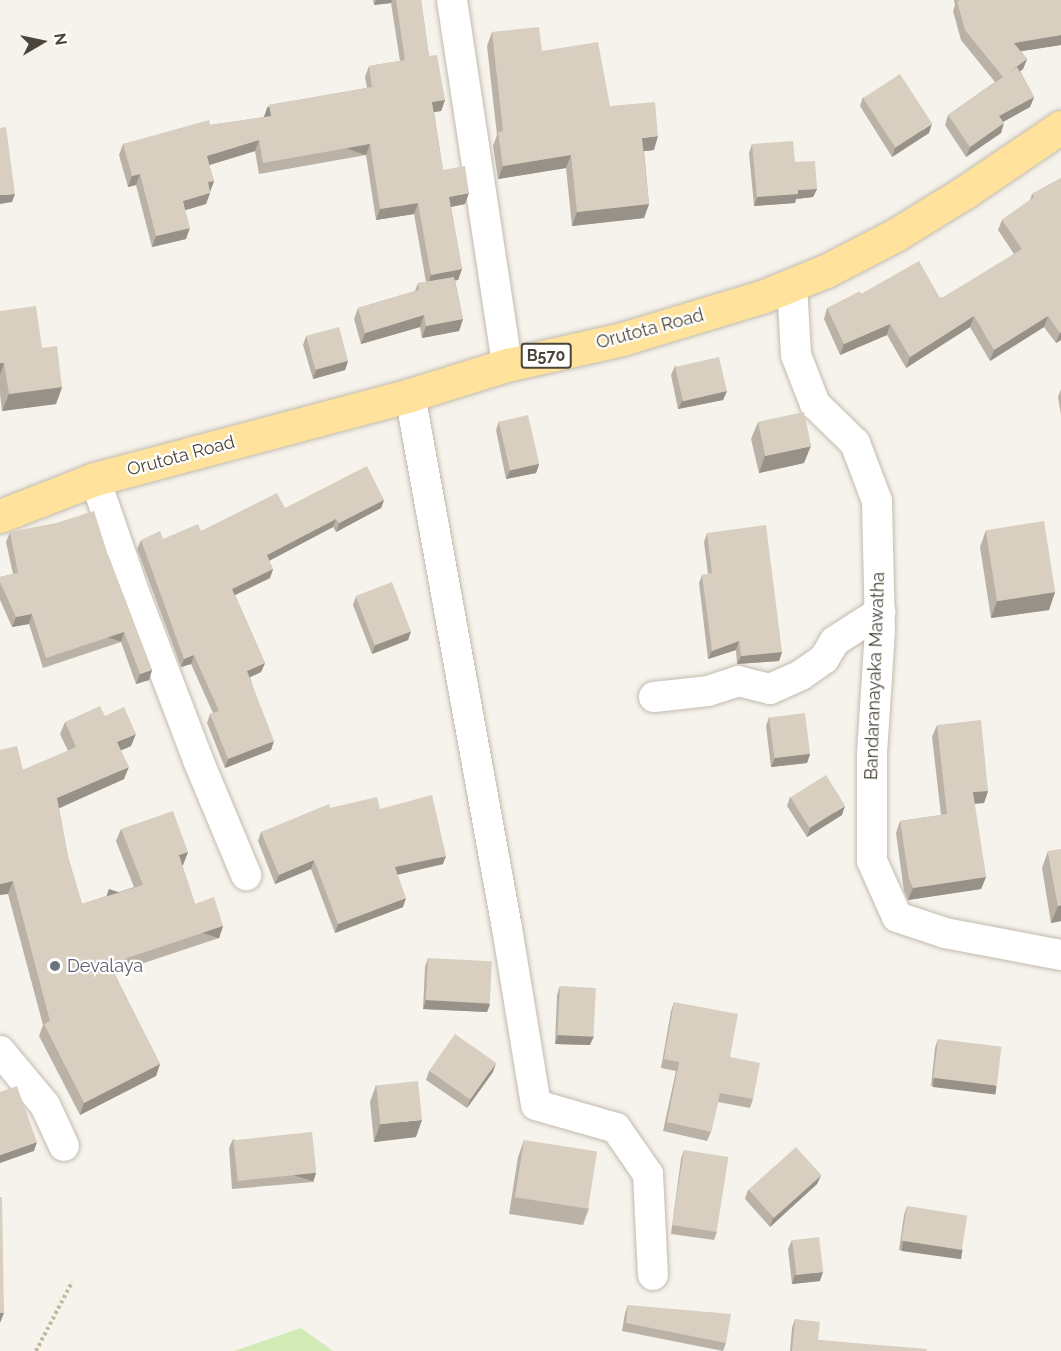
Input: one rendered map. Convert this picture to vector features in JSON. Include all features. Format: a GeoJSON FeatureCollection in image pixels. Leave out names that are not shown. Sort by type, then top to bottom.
{"type":"FeatureCollection","features":[{"type":"Feature","properties":{"kind":"main road","name":"Orutota Road"},"geometry":{"type":"LineString","coordinates":[[0,516],[95,479],[410,395],[507,365],[622,339],[764,296],[826,271],[897,234],[994,173],[1061,127]]}},
{"type":"Feature","properties":{"kind":"street"},"geometry":{"type":"LineString","coordinates":[[452,0],[507,365]]}},
{"type":"Feature","properties":{"kind":"street","name":"Bandaranayaka Mawatha"},"geometry":{"type":"LineString","coordinates":[[792,285],[796,355],[815,404],[855,443],[877,501],[880,612],[872,754],[872,861],[897,917],[945,933],[1061,955]]}},
{"type":"Feature","properties":{"kind":"street"},"geometry":{"type":"LineString","coordinates":[[410,395],[503,904],[536,1105],[616,1128],[648,1174],[653,1275]]}},
{"type":"Feature","properties":{"kind":"street"},"geometry":{"type":"LineString","coordinates":[[95,479],[134,592],[198,760],[246,876]]}},
{"type":"Feature","properties":{"kind":"street"},"geometry":{"type":"LineString","coordinates":[[654,697],[708,691],[738,681],[770,689],[801,675],[824,659],[836,641],[880,612]]}},
{"type":"Feature","properties":{"kind":"street"},"geometry":{"type":"LineString","coordinates":[[0,1051],[45,1105],[64,1146]]}},
{"type":"Feature","properties":{"kind":"path"},"geometry":{"type":"LineString","coordinates":[[36,1351],[72,1282]]}},
{"type":"Feature","properties":{"kind":"green space"},"geometry":{"type":"Polygon","coordinates":[[[301,1328],[333,1351],[234,1351],[301,1328]]]}},
{"type":"Feature","properties":{"kind":"building"},"geometry":{"type":"Polygon","coordinates":[[[396,0],[421,0],[429,56],[437,55],[445,100],[432,102],[443,170],[465,166],[469,193],[449,197],[462,269],[431,275],[418,203],[380,209],[370,144],[263,163],[259,140],[207,156],[214,181],[208,182],[210,193],[183,201],[190,228],[156,236],[140,174],[132,176],[123,144],[209,120],[210,125],[271,116],[269,105],[372,87],[369,66],[405,60],[396,0]]]}},
{"type":"Feature","properties":{"kind":"building"},"geometry":{"type":"Polygon","coordinates":[[[1061,0],[1061,35],[1014,43],[1027,59],[1008,73],[1017,67],[1034,97],[999,116],[1004,123],[970,147],[948,115],[1003,77],[965,30],[957,1],[1061,0]]]}},
{"type":"Feature","properties":{"kind":"building"},"geometry":{"type":"Polygon","coordinates":[[[539,27],[542,51],[598,42],[610,106],[655,102],[658,136],[642,138],[649,204],[577,212],[571,155],[503,166],[498,132],[503,131],[492,32],[539,27]]]}},
{"type":"Feature","properties":{"kind":"building"},"geometry":{"type":"Polygon","coordinates":[[[900,74],[932,123],[895,147],[863,98],[900,74]]]}},
{"type":"Feature","properties":{"kind":"building"},"geometry":{"type":"Polygon","coordinates":[[[6,127],[15,194],[0,195],[0,128],[6,127]]]}},
{"type":"Feature","properties":{"kind":"building"},"geometry":{"type":"Polygon","coordinates":[[[793,141],[795,162],[815,161],[817,189],[798,190],[798,194],[757,197],[752,144],[793,141]]]}},
{"type":"Feature","properties":{"kind":"building"},"geometry":{"type":"Polygon","coordinates":[[[1061,178],[1060,333],[1048,316],[994,350],[974,316],[910,357],[890,324],[844,344],[827,308],[860,291],[861,294],[919,261],[940,298],[944,297],[1022,249],[1002,220],[1034,197],[1032,194],[1061,178]]]}},
{"type":"Feature","properties":{"kind":"building"},"geometry":{"type":"Polygon","coordinates":[[[454,277],[463,319],[426,326],[424,315],[365,333],[358,308],[419,290],[418,283],[454,277]]]}},
{"type":"Feature","properties":{"kind":"building"},"geometry":{"type":"Polygon","coordinates":[[[36,306],[42,348],[57,346],[62,387],[9,394],[4,363],[0,363],[0,311],[36,306]]]}},
{"type":"Feature","properties":{"kind":"building"},"geometry":{"type":"Polygon","coordinates":[[[339,327],[348,361],[315,370],[306,336],[339,327]]]}},
{"type":"Feature","properties":{"kind":"building"},"geometry":{"type":"Polygon","coordinates":[[[719,357],[727,391],[683,401],[675,367],[719,357]]]}},
{"type":"Feature","properties":{"kind":"building"},"geometry":{"type":"Polygon","coordinates":[[[804,412],[811,446],[765,456],[758,422],[804,412]]]}},
{"type":"Feature","properties":{"kind":"building"},"geometry":{"type":"Polygon","coordinates":[[[528,415],[539,464],[510,470],[499,422],[528,415]]]}},
{"type":"Feature","properties":{"kind":"building"},"geometry":{"type":"Polygon","coordinates":[[[367,466],[384,500],[339,523],[336,519],[267,555],[273,569],[232,589],[265,663],[247,671],[274,741],[228,759],[210,714],[219,711],[194,655],[184,659],[141,540],[160,531],[163,539],[198,524],[201,531],[277,493],[285,508],[367,466]]]}},
{"type":"Feature","properties":{"kind":"building"},"geometry":{"type":"Polygon","coordinates":[[[94,511],[108,555],[152,670],[140,674],[124,632],[46,658],[32,614],[16,617],[0,582],[0,577],[18,573],[10,532],[56,523],[94,511]]]}},
{"type":"Feature","properties":{"kind":"building"},"geometry":{"type":"Polygon","coordinates":[[[1044,521],[1055,592],[997,601],[986,530],[1044,521]]]}},
{"type":"Feature","properties":{"kind":"building"},"geometry":{"type":"Polygon","coordinates":[[[766,525],[782,652],[741,656],[739,641],[712,651],[702,575],[712,573],[707,533],[766,525]]]}},
{"type":"Feature","properties":{"kind":"building"},"geometry":{"type":"Polygon","coordinates":[[[392,582],[411,631],[375,645],[356,596],[392,582]]]}},
{"type":"Feature","properties":{"kind":"building"},"geometry":{"type":"Polygon","coordinates":[[[100,706],[105,716],[124,707],[136,734],[117,742],[129,767],[57,798],[68,857],[82,904],[143,885],[121,829],[173,811],[188,852],[179,855],[195,904],[214,897],[223,926],[109,964],[160,1064],[84,1103],[44,1024],[50,1021],[13,881],[0,884],[0,750],[17,746],[23,770],[76,747],[65,722],[100,706]]]}},
{"type":"Feature","properties":{"kind":"building"},"geometry":{"type":"Polygon","coordinates":[[[805,713],[810,754],[774,758],[769,717],[805,713]]]}},
{"type":"Feature","properties":{"kind":"building"},"geometry":{"type":"Polygon","coordinates":[[[981,720],[988,791],[973,792],[986,877],[913,888],[909,879],[900,821],[947,814],[937,725],[981,720]]]}},
{"type":"Feature","properties":{"kind":"building"},"geometry":{"type":"Polygon","coordinates":[[[826,775],[845,806],[809,828],[790,797],[826,775]]]}},
{"type":"Feature","properties":{"kind":"building"},"geometry":{"type":"Polygon","coordinates":[[[432,795],[446,856],[395,867],[406,898],[338,924],[314,860],[279,875],[261,832],[329,804],[330,808],[377,797],[380,809],[432,795]]]}},
{"type":"Feature","properties":{"kind":"building"},"geometry":{"type":"Polygon","coordinates":[[[1061,849],[1061,905],[1058,906],[1048,851],[1061,849]]]}},
{"type":"Feature","properties":{"kind":"building"},"geometry":{"type":"Polygon","coordinates":[[[428,958],[492,961],[490,1003],[426,1000],[428,958]]]}},
{"type":"Feature","properties":{"kind":"building"},"geometry":{"type":"Polygon","coordinates":[[[560,986],[596,988],[593,1037],[557,1035],[560,986]]]}},
{"type":"Feature","properties":{"kind":"building"},"geometry":{"type":"Polygon","coordinates":[[[674,1002],[738,1014],[730,1057],[760,1063],[753,1099],[720,1093],[711,1132],[667,1122],[679,1062],[664,1059],[674,1002]]]}},
{"type":"Feature","properties":{"kind":"building"},"geometry":{"type":"Polygon","coordinates":[[[455,1034],[496,1063],[470,1100],[429,1071],[455,1034]]]}},
{"type":"Feature","properties":{"kind":"building"},"geometry":{"type":"Polygon","coordinates":[[[938,1039],[1002,1047],[997,1086],[933,1078],[938,1039]]]}},
{"type":"Feature","properties":{"kind":"building"},"geometry":{"type":"Polygon","coordinates":[[[418,1081],[422,1120],[380,1124],[376,1085],[418,1081]]]}},
{"type":"Feature","properties":{"kind":"building"},"geometry":{"type":"Polygon","coordinates":[[[17,1086],[37,1142],[0,1155],[0,1092],[17,1086]]]}},
{"type":"Feature","properties":{"kind":"building"},"geometry":{"type":"Polygon","coordinates":[[[312,1132],[316,1173],[238,1181],[233,1140],[312,1132]]]}},
{"type":"Feature","properties":{"kind":"building"},"geometry":{"type":"Polygon","coordinates":[[[524,1140],[597,1152],[588,1209],[515,1197],[524,1140]]]}},
{"type":"Feature","properties":{"kind":"building"},"geometry":{"type":"Polygon","coordinates":[[[796,1147],[821,1175],[774,1218],[748,1190],[796,1147]]]}},
{"type":"Feature","properties":{"kind":"building"},"geometry":{"type":"Polygon","coordinates":[[[684,1150],[728,1157],[717,1232],[672,1225],[684,1150]]]}},
{"type":"Feature","properties":{"kind":"building"},"geometry":{"type":"Polygon","coordinates":[[[0,1197],[2,1197],[4,1313],[0,1313],[0,1197]]]}},
{"type":"Feature","properties":{"kind":"building"},"geometry":{"type":"Polygon","coordinates":[[[907,1206],[967,1216],[962,1250],[902,1241],[907,1206]]]}},
{"type":"Feature","properties":{"kind":"building"},"geometry":{"type":"Polygon","coordinates":[[[819,1237],[823,1272],[796,1275],[792,1240],[819,1237]]]}},
{"type":"Feature","properties":{"kind":"building"},"geometry":{"type":"Polygon","coordinates":[[[628,1305],[731,1314],[726,1343],[626,1323],[628,1305]]]}},
{"type":"Feature","properties":{"kind":"building"},"geometry":{"type":"Polygon","coordinates":[[[795,1319],[820,1322],[818,1340],[927,1349],[926,1351],[792,1351],[795,1319]]]}},
{"type":"Feature","properties":{"kind":"place","name":"Devalaya"},"geometry":{"type":"Point","coordinates":[55,966]}}]}
